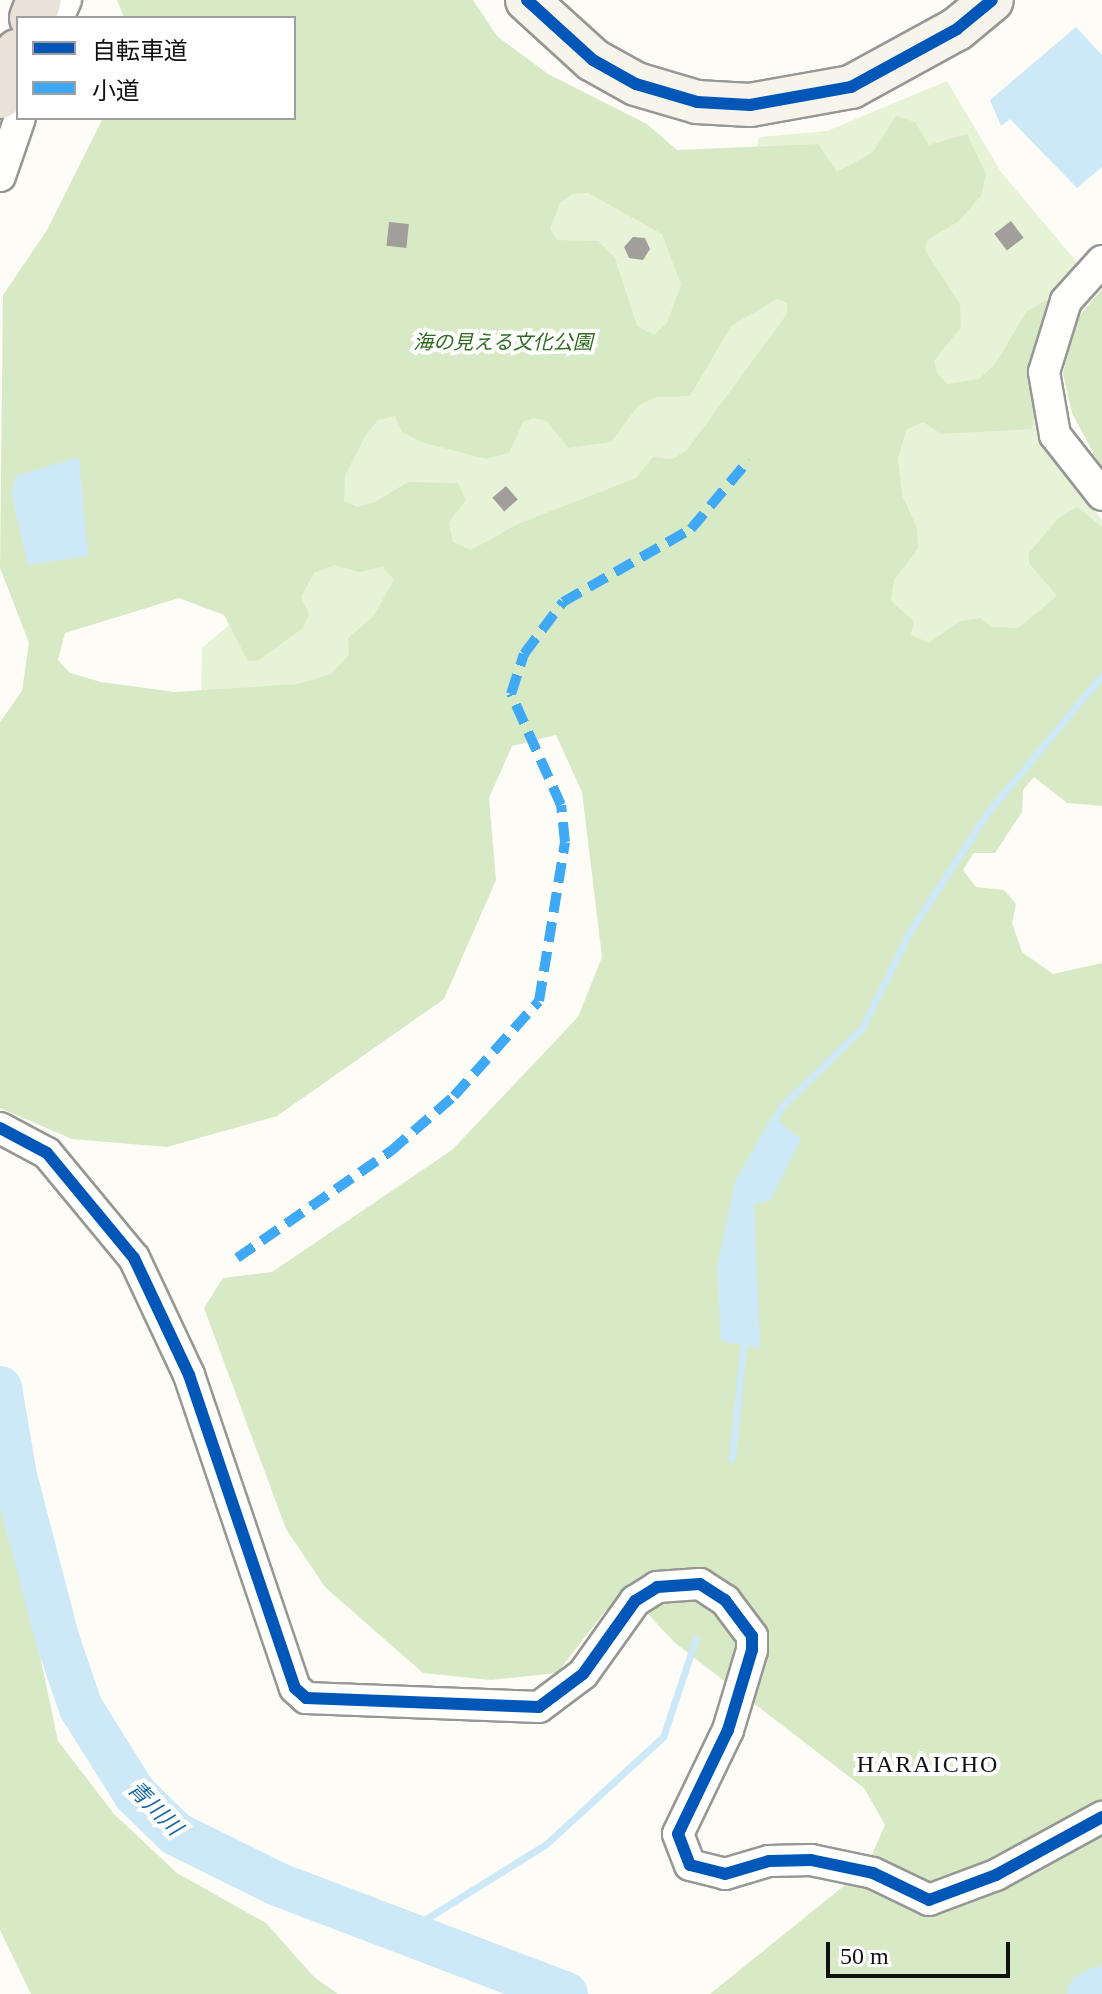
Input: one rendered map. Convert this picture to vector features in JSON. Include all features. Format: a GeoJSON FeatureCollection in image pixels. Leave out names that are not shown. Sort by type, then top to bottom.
{"type":"FeatureCollection","features":[{"type":"Feature","properties":{"kind":"highway"},"geometry":{"type":"LineString","coordinates":[[0,96],[16,56]]}},
{"type":"Feature","properties":{"kind":"street"},"geometry":{"type":"LineString","coordinates":[[527,0],[593,60],[636,84],[697,102],[750,105],[851,87],[957,29],[992,0]]}},
{"type":"Feature","properties":{"kind":"street"},"geometry":{"type":"LineString","coordinates":[[0,176],[19,120]]}},
{"type":"Feature","properties":{"kind":"street"},"geometry":{"type":"LineString","coordinates":[[1102,261],[1066,301],[1044,372],[1055,435],[1102,495]]}},
{"type":"Feature","properties":{"kind":"street"},"geometry":{"type":"LineString","coordinates":[[0,1128],[47,1153],[134,1258],[189,1375],[290,1675],[306,1698],[539,1707],[583,1674],[635,1601],[657,1587],[700,1584],[725,1600],[752,1636],[752,1650],[728,1730],[678,1834],[690,1865],[725,1874],[769,1861],[811,1860],[873,1873],[929,1900],[996,1875],[1102,1817]]}},
{"type":"Feature","properties":{"kind":"green space"},"geometry":{"type":"Polygon","coordinates":[[[117,0],[473,0],[497,36],[548,74],[647,124],[677,150],[818,144],[837,172],[873,152],[896,116],[915,122],[929,145],[967,134],[986,174],[981,196],[959,221],[926,241],[925,250],[960,304],[961,327],[934,361],[937,373],[947,384],[979,379],[995,364],[1027,311],[1054,296],[1032,429],[941,434],[923,422],[906,430],[898,459],[902,495],[917,528],[918,549],[894,580],[891,601],[914,621],[911,635],[929,643],[960,621],[981,618],[991,627],[1018,628],[1057,596],[1029,563],[1029,553],[1058,518],[1077,507],[1102,527],[1102,806],[1067,803],[1034,777],[1023,790],[1022,812],[995,853],[974,853],[963,870],[976,887],[1004,890],[1016,904],[1012,923],[1022,952],[1053,974],[1102,963],[1102,1994],[710,1994],[866,1868],[885,1825],[864,1788],[675,1643],[647,1613],[606,1610],[557,1673],[491,1680],[423,1673],[325,1587],[286,1529],[204,1308],[223,1278],[272,1272],[452,1150],[578,1017],[602,957],[582,792],[556,735],[512,746],[489,798],[496,880],[444,999],[277,1116],[167,1147],[72,1139],[0,1108],[0,722],[22,691],[29,643],[0,568],[3,295],[47,230],[102,120],[296,120],[296,16],[123,16],[117,0]],[[588,193],[572,194],[560,203],[550,229],[557,240],[598,241],[615,258],[637,326],[654,335],[667,323],[681,285],[662,234],[588,193]],[[777,299],[731,326],[690,396],[656,397],[638,406],[611,442],[568,448],[547,421],[533,418],[523,422],[509,453],[486,459],[421,442],[402,432],[395,416],[378,420],[366,435],[345,475],[344,501],[357,507],[375,502],[408,482],[458,483],[466,500],[449,522],[453,542],[471,550],[518,524],[636,478],[653,457],[673,459],[687,450],[787,314],[787,303],[777,299]],[[335,565],[314,573],[301,597],[309,614],[303,628],[258,661],[248,661],[224,615],[179,598],[65,633],[58,660],[70,673],[101,682],[175,692],[298,684],[331,674],[349,655],[348,638],[373,617],[394,580],[383,567],[359,572],[335,565]]]}},
{"type":"Feature","properties":{"kind":"green space","name":"海の見える文化公園"},"geometry":{"type":"Polygon","coordinates":[[[947,81],[1001,172],[1077,262],[1044,304],[1028,395],[1046,452],[1102,520],[1102,631],[332,706],[201,705],[202,648],[236,619],[295,491],[566,161],[756,150],[759,137],[827,131],[947,81]]]}},
{"type":"Feature","properties":{"kind":"green space"},"geometry":{"type":"Polygon","coordinates":[[[1102,289],[1102,469],[1072,413],[1063,374],[1074,322],[1102,289]]]}},
{"type":"Feature","properties":{"kind":"green space"},"geometry":{"type":"Polygon","coordinates":[[[0,1466],[58,1741],[114,1814],[177,1873],[266,1923],[314,1977],[338,1994],[31,1994],[0,1930],[0,1466]]]}},
{"type":"Feature","properties":{"kind":"water"},"geometry":{"type":"Polygon","coordinates":[[[1076,27],[1102,55],[1102,167],[1077,188],[1010,119],[1001,126],[990,100],[1076,27]]]}},
{"type":"Feature","properties":{"kind":"water"},"geometry":{"type":"Polygon","coordinates":[[[79,457],[88,556],[28,565],[11,492],[16,476],[79,457]]]}},
{"type":"Feature","properties":{"kind":"water"},"geometry":{"type":"Polygon","coordinates":[[[772,1116],[801,1139],[770,1201],[754,1204],[760,1348],[721,1341],[717,1268],[735,1182],[772,1116]]]}},
{"type":"Feature","properties":{"kind":"building"},"geometry":{"type":"Polygon","coordinates":[[[1011,221],[1024,238],[1007,250],[994,234],[1011,221]]]}},
{"type":"Feature","properties":{"kind":"building"},"geometry":{"type":"Polygon","coordinates":[[[389,222],[409,224],[406,248],[386,246],[389,222]]]}},
{"type":"Feature","properties":{"kind":"building"},"geometry":{"type":"Polygon","coordinates":[[[633,237],[645,238],[650,249],[643,260],[629,258],[624,247],[633,237]]]}},
{"type":"Feature","properties":{"kind":"building"},"geometry":{"type":"Polygon","coordinates":[[[506,486],[518,500],[504,511],[492,498],[506,486]]]}},
{"type":"Feature","properties":{"kind":"waterway"},"geometry":{"type":"LineString","coordinates":[[772,1124],[782,1106],[862,1028],[910,931],[988,812],[1102,675]]}},
{"type":"Feature","properties":{"kind":"waterway"},"geometry":{"type":"LineString","coordinates":[[732,1459],[744,1339]]}},
{"type":"Feature","properties":{"kind":"waterway","name":"青川川"},"geometry":{"type":"LineString","coordinates":[[0,1388],[15,1476],[58,1641],[81,1708],[135,1794],[176,1834],[277,1884],[566,1994]]}},
{"type":"Feature","properties":{"kind":"waterway"},"geometry":{"type":"LineString","coordinates":[[405,1932],[545,1845],[663,1737],[696,1638]]}},
{"type":"Feature","properties":{"kind":"waterway","name":"青川川"},"geometry":{"type":"LineString","coordinates":[[1089,1994],[1102,1988]]}},
{"type":"Feature","properties":{"kind":"marked path"},"geometry":{"type":"LineString","coordinates":[[237,1258],[391,1151],[454,1096],[539,1001],[565,842],[561,805],[511,694],[524,654],[563,602],[691,529],[749,460]]}},
{"type":"Feature","properties":{"kind":"cycle path"},"geometry":{"type":"LineString","coordinates":[[527,0],[593,60],[636,84],[697,102],[750,105],[851,87],[957,29],[992,0]]}},
{"type":"Feature","properties":{"kind":"cycle path"},"geometry":{"type":"LineString","coordinates":[[0,1128],[47,1153],[134,1258],[189,1375],[295,1688],[306,1698],[539,1707],[583,1674],[635,1601],[657,1587],[700,1584],[725,1600],[752,1636],[752,1650],[728,1730],[678,1834],[690,1865],[725,1874],[769,1861],[811,1860],[873,1873],[929,1900],[996,1875],[1102,1817]]}},
{"type":"Feature","properties":{"kind":"district","name":"HARAICHO"},"geometry":{"type":"Point","coordinates":[928,1765]}}]}
